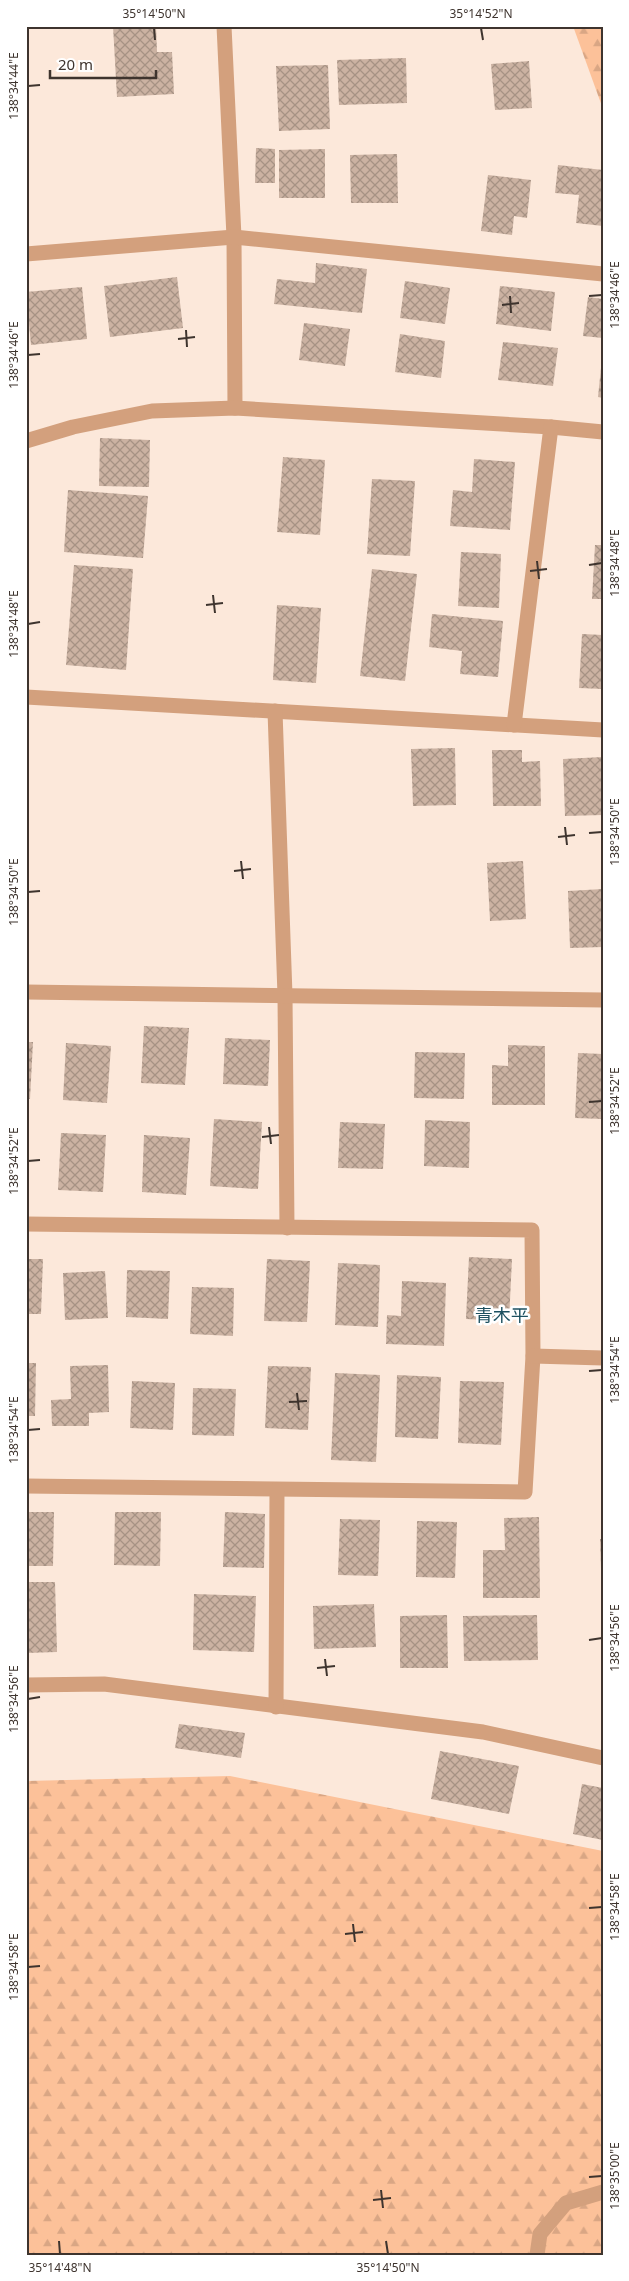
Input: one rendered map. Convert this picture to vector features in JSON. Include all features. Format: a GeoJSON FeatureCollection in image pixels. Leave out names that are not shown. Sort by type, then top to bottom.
{"type":"FeatureCollection","features":[{"type":"Feature","properties":{"kind":"street"},"geometry":{"type":"LineString","coordinates":[[224,26],[234,237],[235,408]]}},
{"type":"Feature","properties":{"kind":"street"},"geometry":{"type":"LineString","coordinates":[[26,254],[234,237],[603,274]]}},
{"type":"Feature","properties":{"kind":"street"},"geometry":{"type":"LineString","coordinates":[[26,441],[73,427],[152,411],[235,408],[551,427],[603,432]]}},
{"type":"Feature","properties":{"kind":"street"},"geometry":{"type":"LineString","coordinates":[[514,724],[551,427]]}},
{"type":"Feature","properties":{"kind":"street"},"geometry":{"type":"LineString","coordinates":[[26,697],[603,730]]}},
{"type":"Feature","properties":{"kind":"street"},"geometry":{"type":"LineString","coordinates":[[275,711],[286,995],[288,1228]]}},
{"type":"Feature","properties":{"kind":"street"},"geometry":{"type":"LineString","coordinates":[[26,992],[603,1000]]}},
{"type":"Feature","properties":{"kind":"street"},"geometry":{"type":"LineString","coordinates":[[26,1224],[532,1230],[533,1356],[525,1492],[26,1486]]}},
{"type":"Feature","properties":{"kind":"street"},"geometry":{"type":"LineString","coordinates":[[533,1356],[603,1358]]}},
{"type":"Feature","properties":{"kind":"street"},"geometry":{"type":"LineString","coordinates":[[276,1707],[277,1490]]}},
{"type":"Feature","properties":{"kind":"street"},"geometry":{"type":"LineString","coordinates":[[26,1685],[104,1684],[483,1732],[603,1758]]}},
{"type":"Feature","properties":{"kind":"street"},"geometry":{"type":"LineString","coordinates":[[537,2255],[540,2234],[566,2203],[603,2192]]}},
{"type":"Feature","properties":{"kind":"green space"},"geometry":{"type":"Polygon","coordinates":[[[573,26],[603,26],[603,109],[573,26]]]}},
{"type":"Feature","properties":{"kind":"green space"},"geometry":{"type":"Polygon","coordinates":[[[230,1776],[603,1851],[603,2255],[26,2255],[26,1781],[230,1776]]]}},
{"type":"Feature","properties":{"kind":"building"},"geometry":{"type":"Polygon","coordinates":[[[113,26],[156,26],[157,52],[172,52],[174,94],[117,97],[113,26]]]}},
{"type":"Feature","properties":{"kind":"building"},"geometry":{"type":"Polygon","coordinates":[[[406,58],[407,103],[339,105],[337,60],[406,58]]]}},
{"type":"Feature","properties":{"kind":"building"},"geometry":{"type":"Polygon","coordinates":[[[529,61],[532,108],[495,110],[491,64],[529,61]]]}},
{"type":"Feature","properties":{"kind":"building"},"geometry":{"type":"Polygon","coordinates":[[[328,65],[330,129],[279,131],[276,66],[328,65]]]}},
{"type":"Feature","properties":{"kind":"building"},"geometry":{"type":"Polygon","coordinates":[[[256,148],[275,149],[275,183],[255,183],[256,148]]]}},
{"type":"Feature","properties":{"kind":"building"},"geometry":{"type":"Polygon","coordinates":[[[325,149],[325,198],[279,198],[279,150],[325,149]]]}},
{"type":"Feature","properties":{"kind":"building"},"geometry":{"type":"Polygon","coordinates":[[[397,154],[398,203],[351,203],[350,155],[397,154]]]}},
{"type":"Feature","properties":{"kind":"building"},"geometry":{"type":"Polygon","coordinates":[[[558,165],[603,170],[603,226],[576,223],[579,195],[555,193],[558,165]]]}},
{"type":"Feature","properties":{"kind":"building"},"geometry":{"type":"Polygon","coordinates":[[[488,175],[531,180],[527,218],[514,216],[512,235],[481,231],[488,175]]]}},
{"type":"Feature","properties":{"kind":"building"},"geometry":{"type":"Polygon","coordinates":[[[316,263],[367,269],[362,313],[274,304],[277,279],[315,283],[316,263]]]}},
{"type":"Feature","properties":{"kind":"building"},"geometry":{"type":"Polygon","coordinates":[[[177,277],[183,328],[110,337],[104,286],[177,277]]]}},
{"type":"Feature","properties":{"kind":"building"},"geometry":{"type":"Polygon","coordinates":[[[405,281],[450,288],[445,324],[400,318],[405,281]]]}},
{"type":"Feature","properties":{"kind":"building"},"geometry":{"type":"Polygon","coordinates":[[[500,286],[555,292],[551,331],[496,324],[500,286]]]}},
{"type":"Feature","properties":{"kind":"building"},"geometry":{"type":"Polygon","coordinates":[[[82,287],[87,339],[31,345],[26,292],[82,287]]]}},
{"type":"Feature","properties":{"kind":"building"},"geometry":{"type":"Polygon","coordinates":[[[588,297],[603,299],[603,338],[583,336],[588,297]]]}},
{"type":"Feature","properties":{"kind":"building"},"geometry":{"type":"Polygon","coordinates":[[[304,323],[350,329],[345,366],[299,360],[304,323]]]}},
{"type":"Feature","properties":{"kind":"building"},"geometry":{"type":"Polygon","coordinates":[[[400,334],[445,341],[441,378],[395,372],[400,334]]]}},
{"type":"Feature","properties":{"kind":"building"},"geometry":{"type":"Polygon","coordinates":[[[503,342],[558,348],[553,386],[498,380],[503,342]]]}},
{"type":"Feature","properties":{"kind":"building"},"geometry":{"type":"Polygon","coordinates":[[[601,368],[603,368],[603,398],[598,397],[601,368]]]}},
{"type":"Feature","properties":{"kind":"building"},"geometry":{"type":"Polygon","coordinates":[[[100,438],[150,440],[149,487],[99,486],[100,438]]]}},
{"type":"Feature","properties":{"kind":"building"},"geometry":{"type":"Polygon","coordinates":[[[283,457],[325,460],[320,535],[277,532],[283,457]]]}},
{"type":"Feature","properties":{"kind":"building"},"geometry":{"type":"Polygon","coordinates":[[[474,459],[515,462],[510,530],[450,526],[453,490],[472,492],[474,459]]]}},
{"type":"Feature","properties":{"kind":"building"},"geometry":{"type":"Polygon","coordinates":[[[372,479],[415,481],[410,556],[367,554],[372,479]]]}},
{"type":"Feature","properties":{"kind":"building"},"geometry":{"type":"Polygon","coordinates":[[[68,490],[148,496],[143,558],[64,552],[68,490]]]}},
{"type":"Feature","properties":{"kind":"building"},"geometry":{"type":"Polygon","coordinates":[[[595,545],[603,545],[603,599],[592,599],[595,545]]]}},
{"type":"Feature","properties":{"kind":"building"},"geometry":{"type":"Polygon","coordinates":[[[461,552],[501,554],[499,608],[458,606],[461,552]]]}},
{"type":"Feature","properties":{"kind":"building"},"geometry":{"type":"Polygon","coordinates":[[[74,565],[133,569],[126,670],[66,665],[74,565]]]}},
{"type":"Feature","properties":{"kind":"building"},"geometry":{"type":"Polygon","coordinates":[[[372,569],[417,574],[405,681],[360,676],[372,569]]]}},
{"type":"Feature","properties":{"kind":"building"},"geometry":{"type":"Polygon","coordinates":[[[277,605],[321,608],[316,683],[273,680],[277,605]]]}},
{"type":"Feature","properties":{"kind":"building"},"geometry":{"type":"Polygon","coordinates":[[[432,614],[503,621],[498,677],[460,674],[462,651],[429,647],[432,614]]]}},
{"type":"Feature","properties":{"kind":"building"},"geometry":{"type":"Polygon","coordinates":[[[582,634],[603,635],[603,689],[579,688],[582,634]]]}},
{"type":"Feature","properties":{"kind":"building"},"geometry":{"type":"Polygon","coordinates":[[[455,748],[456,805],[413,806],[411,749],[455,748]]]}},
{"type":"Feature","properties":{"kind":"building"},"geometry":{"type":"Polygon","coordinates":[[[492,750],[522,750],[522,762],[540,761],[541,806],[493,806],[492,750]]]}},
{"type":"Feature","properties":{"kind":"building"},"geometry":{"type":"Polygon","coordinates":[[[603,757],[603,815],[565,816],[563,759],[603,757]]]}},
{"type":"Feature","properties":{"kind":"building"},"geometry":{"type":"Polygon","coordinates":[[[523,861],[526,919],[490,921],[487,863],[523,861]]]}},
{"type":"Feature","properties":{"kind":"building"},"geometry":{"type":"Polygon","coordinates":[[[603,889],[603,947],[570,948],[568,891],[603,889]]]}},
{"type":"Feature","properties":{"kind":"building"},"geometry":{"type":"Polygon","coordinates":[[[144,1026],[189,1028],[185,1085],[141,1083],[144,1026]]]}},
{"type":"Feature","properties":{"kind":"building"},"geometry":{"type":"Polygon","coordinates":[[[225,1038],[270,1040],[268,1086],[223,1084],[225,1038]]]}},
{"type":"Feature","properties":{"kind":"building"},"geometry":{"type":"Polygon","coordinates":[[[26,1042],[33,1042],[30,1099],[26,1099],[26,1042]]]}},
{"type":"Feature","properties":{"kind":"building"},"geometry":{"type":"Polygon","coordinates":[[[66,1043],[111,1046],[107,1103],[63,1100],[66,1043]]]}},
{"type":"Feature","properties":{"kind":"building"},"geometry":{"type":"Polygon","coordinates":[[[508,1045],[545,1046],[545,1105],[492,1105],[492,1065],[508,1066],[508,1045]]]}},
{"type":"Feature","properties":{"kind":"building"},"geometry":{"type":"Polygon","coordinates":[[[415,1052],[465,1053],[464,1099],[414,1098],[415,1052]]]}},
{"type":"Feature","properties":{"kind":"building"},"geometry":{"type":"Polygon","coordinates":[[[578,1053],[603,1054],[603,1119],[575,1118],[578,1053]]]}},
{"type":"Feature","properties":{"kind":"building"},"geometry":{"type":"Polygon","coordinates":[[[214,1119],[262,1122],[258,1189],[210,1186],[214,1119]]]}},
{"type":"Feature","properties":{"kind":"building"},"geometry":{"type":"Polygon","coordinates":[[[425,1120],[470,1122],[469,1168],[424,1166],[425,1120]]]}},
{"type":"Feature","properties":{"kind":"building"},"geometry":{"type":"Polygon","coordinates":[[[340,1122],[385,1124],[383,1169],[338,1168],[340,1122]]]}},
{"type":"Feature","properties":{"kind":"building"},"geometry":{"type":"Polygon","coordinates":[[[61,1133],[106,1135],[103,1192],[58,1190],[61,1133]]]}},
{"type":"Feature","properties":{"kind":"building"},"geometry":{"type":"Polygon","coordinates":[[[144,1135],[190,1138],[186,1195],[142,1192],[144,1135]]]}},
{"type":"Feature","properties":{"kind":"building"},"geometry":{"type":"Polygon","coordinates":[[[469,1257],[512,1259],[509,1321],[466,1319],[469,1257]]]}},
{"type":"Feature","properties":{"kind":"building"},"geometry":{"type":"Polygon","coordinates":[[[26,1259],[43,1259],[41,1314],[26,1314],[26,1259]]]}},
{"type":"Feature","properties":{"kind":"building"},"geometry":{"type":"Polygon","coordinates":[[[267,1259],[310,1261],[307,1322],[264,1321],[267,1259]]]}},
{"type":"Feature","properties":{"kind":"building"},"geometry":{"type":"Polygon","coordinates":[[[338,1263],[380,1265],[378,1327],[335,1325],[338,1263]]]}},
{"type":"Feature","properties":{"kind":"building"},"geometry":{"type":"Polygon","coordinates":[[[127,1270],[170,1271],[168,1319],[126,1317],[127,1270]]]}},
{"type":"Feature","properties":{"kind":"building"},"geometry":{"type":"Polygon","coordinates":[[[105,1271],[108,1318],[65,1320],[63,1273],[105,1271]]]}},
{"type":"Feature","properties":{"kind":"building"},"geometry":{"type":"Polygon","coordinates":[[[402,1281],[446,1283],[444,1346],[386,1344],[387,1315],[401,1316],[402,1281]]]}},
{"type":"Feature","properties":{"kind":"building"},"geometry":{"type":"Polygon","coordinates":[[[192,1287],[234,1288],[233,1336],[190,1334],[192,1287]]]}},
{"type":"Feature","properties":{"kind":"building"},"geometry":{"type":"Polygon","coordinates":[[[26,1363],[36,1363],[35,1416],[26,1416],[26,1363]]]}},
{"type":"Feature","properties":{"kind":"building"},"geometry":{"type":"Polygon","coordinates":[[[108,1365],[109,1412],[89,1413],[89,1426],[52,1426],[51,1400],[71,1399],[70,1366],[108,1365]]]}},
{"type":"Feature","properties":{"kind":"building"},"geometry":{"type":"Polygon","coordinates":[[[268,1366],[311,1367],[308,1430],[265,1428],[268,1366]]]}},
{"type":"Feature","properties":{"kind":"building"},"geometry":{"type":"Polygon","coordinates":[[[335,1373],[380,1375],[376,1462],[331,1460],[335,1373]]]}},
{"type":"Feature","properties":{"kind":"building"},"geometry":{"type":"Polygon","coordinates":[[[397,1375],[441,1377],[438,1439],[395,1437],[397,1375]]]}},
{"type":"Feature","properties":{"kind":"building"},"geometry":{"type":"Polygon","coordinates":[[[132,1381],[175,1383],[173,1430],[130,1428],[132,1381]]]}},
{"type":"Feature","properties":{"kind":"building"},"geometry":{"type":"Polygon","coordinates":[[[460,1381],[504,1382],[501,1445],[458,1443],[460,1381]]]}},
{"type":"Feature","properties":{"kind":"building"},"geometry":{"type":"Polygon","coordinates":[[[193,1388],[236,1389],[234,1436],[192,1435],[193,1388]]]}},
{"type":"Feature","properties":{"kind":"building"},"geometry":{"type":"Polygon","coordinates":[[[26,1512],[54,1512],[53,1566],[26,1566],[26,1512]]]}},
{"type":"Feature","properties":{"kind":"building"},"geometry":{"type":"Polygon","coordinates":[[[115,1512],[161,1512],[160,1566],[114,1565],[115,1512]]]}},
{"type":"Feature","properties":{"kind":"building"},"geometry":{"type":"Polygon","coordinates":[[[225,1512],[265,1514],[264,1568],[223,1567],[225,1512]]]}},
{"type":"Feature","properties":{"kind":"building"},"geometry":{"type":"Polygon","coordinates":[[[539,1517],[540,1598],[483,1598],[483,1550],[505,1550],[504,1518],[539,1517]]]}},
{"type":"Feature","properties":{"kind":"building"},"geometry":{"type":"Polygon","coordinates":[[[340,1519],[380,1520],[378,1576],[338,1575],[340,1519]]]}},
{"type":"Feature","properties":{"kind":"building"},"geometry":{"type":"Polygon","coordinates":[[[417,1521],[457,1522],[455,1578],[416,1577],[417,1521]]]}},
{"type":"Feature","properties":{"kind":"building"},"geometry":{"type":"Polygon","coordinates":[[[600,1539],[603,1539],[603,1568],[601,1568],[600,1539]]]}},
{"type":"Feature","properties":{"kind":"building"},"geometry":{"type":"Polygon","coordinates":[[[26,1582],[55,1582],[57,1652],[26,1653],[26,1582]]]}},
{"type":"Feature","properties":{"kind":"building"},"geometry":{"type":"Polygon","coordinates":[[[194,1594],[256,1596],[254,1652],[193,1650],[194,1594]]]}},
{"type":"Feature","properties":{"kind":"building"},"geometry":{"type":"Polygon","coordinates":[[[374,1604],[376,1647],[314,1649],[313,1606],[374,1604]]]}},
{"type":"Feature","properties":{"kind":"building"},"geometry":{"type":"Polygon","coordinates":[[[447,1615],[448,1668],[400,1668],[400,1616],[447,1615]]]}},
{"type":"Feature","properties":{"kind":"building"},"geometry":{"type":"Polygon","coordinates":[[[537,1615],[538,1660],[464,1661],[463,1616],[537,1615]]]}},
{"type":"Feature","properties":{"kind":"building"},"geometry":{"type":"Polygon","coordinates":[[[179,1724],[245,1733],[241,1758],[175,1748],[179,1724]]]}},
{"type":"Feature","properties":{"kind":"building"},"geometry":{"type":"Polygon","coordinates":[[[440,1751],[519,1766],[509,1814],[431,1799],[440,1751]]]}},
{"type":"Feature","properties":{"kind":"building"},"geometry":{"type":"Polygon","coordinates":[[[582,1784],[603,1788],[603,1840],[573,1834],[582,1784]]]}},
{"type":"Feature","properties":{"kind":"district","name":"青木平"},"geometry":{"type":"Point","coordinates":[502,1316]}}]}
